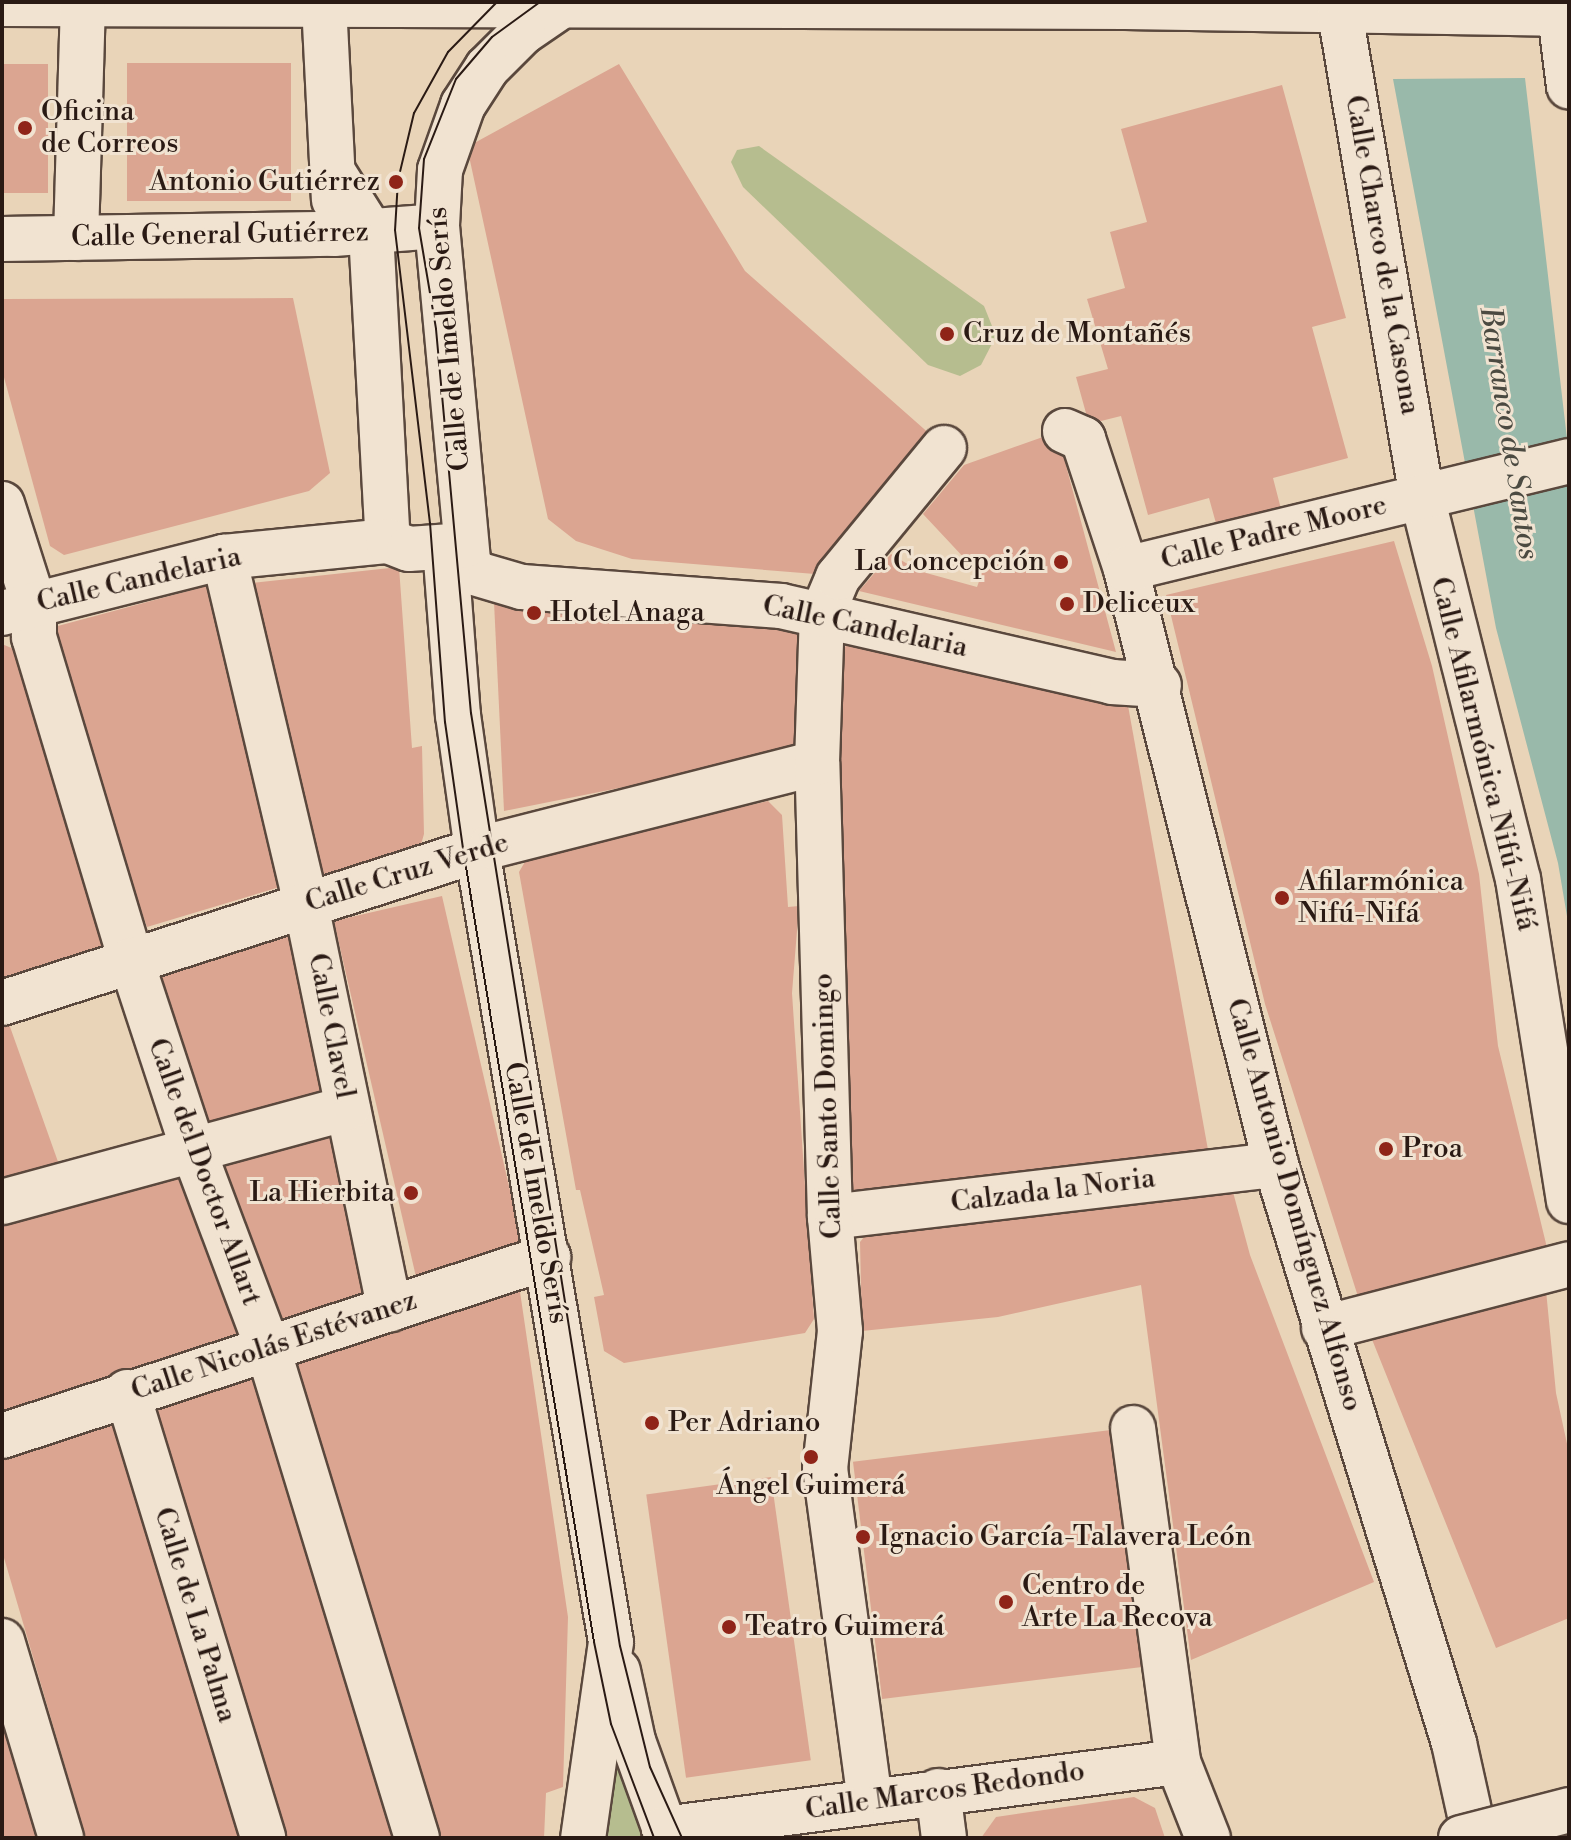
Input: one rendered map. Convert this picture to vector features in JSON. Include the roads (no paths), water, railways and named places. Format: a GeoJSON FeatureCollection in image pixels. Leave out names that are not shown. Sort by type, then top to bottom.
{"type":"FeatureCollection","features":[{"type":"Feature","properties":{"kind":"street"},"geometry":{"type":"LineString","coordinates":[[331,3],[333,172],[353,233],[388,541]]}},
{"type":"Feature","properties":{"kind":"street"},"geometry":{"type":"LineString","coordinates":[[2,4],[1148,7],[1340,13],[1552,12],[1569,86]]}},
{"type":"Feature","properties":{"kind":"street"},"geometry":{"type":"LineString","coordinates":[[76,238],[83,5]]}},
{"type":"Feature","properties":{"kind":"street","name":"Calle de Imeldo Serís"},"geometry":{"type":"LineString","coordinates":[[561,6],[500,53],[463,105],[440,170],[437,226],[462,555],[458,715],[477,850],[611,1642],[583,1838]]}},
{"type":"Feature","properties":{"kind":"street","name":"Calle Charco de la Casona"},"geometry":{"type":"LineString","coordinates":[[1340,13],[1436,494]]}},
{"type":"Feature","properties":{"kind":"street","name":"Calle General Gutiérrez"},"geometry":{"type":"LineString","coordinates":[[2,239],[353,233],[437,226]]}},
{"type":"Feature","properties":{"kind":"street","name":"Calle Antonio Domínguez Alfonso"},"geometry":{"type":"LineString","coordinates":[[1065,431],[1083,439],[1126,569],[1159,685],[1276,1165],[1454,1743],[1475,1838]]}},
{"type":"Feature","properties":{"kind":"street","name":"Calle Santo Domingo"},"geometry":{"type":"LineString","coordinates":[[870,1801],[825,1469],[840,1331],[830,1217],[817,763],[822,615],[838,577],[944,448]]}},
{"type":"Feature","properties":{"kind":"street","name":"Calle Padre Moore"},"geometry":{"type":"LineString","coordinates":[[1126,569],[1569,461]]}},
{"type":"Feature","properties":{"kind":"street","name":"Calle Afilarmónica Nifú-Nifá"},"geometry":{"type":"LineString","coordinates":[[1436,494],[1516,868],[1569,1201]]}},
{"type":"Feature","properties":{"kind":"street","name":"Calle del Doctor Allart"},"geometry":{"type":"LineString","coordinates":[[4,510],[18,609],[34,637],[131,960],[193,1149],[267,1346],[417,1838]]}},
{"type":"Feature","properties":{"kind":"street","name":"Calle Candelaria"},"geometry":{"type":"LineString","coordinates":[[18,609],[224,557],[388,541],[409,549],[462,555],[522,587],[781,606],[1112,682],[1159,685]]}},
{"type":"Feature","properties":{"kind":"street","name":"Calle Clavel"},"geometry":{"type":"LineString","coordinates":[[224,557],[306,905],[390,1309]]}},
{"type":"Feature","properties":{"kind":"street","name":"Calle Cruz Verde"},"geometry":{"type":"LineString","coordinates":[[2,1003],[477,850],[817,763]]}},
{"type":"Feature","properties":{"kind":"street"},"geometry":{"type":"LineString","coordinates":[[2,1202],[347,1108]]}},
{"type":"Feature","properties":{"kind":"street","name":"Calzada la Noria"},"geometry":{"type":"LineString","coordinates":[[830,1217],[1276,1165]]}},
{"type":"Feature","properties":{"kind":"street","name":"Calle Nicolás Estévanez"},"geometry":{"type":"LineString","coordinates":[[2,1436],[267,1346],[548,1257]]}},
{"type":"Feature","properties":{"kind":"street"},"geometry":{"type":"LineString","coordinates":[[1324,1328],[1569,1264]]}},
{"type":"Feature","properties":{"kind":"street","name":"Calle de La Palma"},"geometry":{"type":"LineString","coordinates":[[127,1392],[263,1838]]}},
{"type":"Feature","properties":{"kind":"street"},"geometry":{"type":"LineString","coordinates":[[1133,1428],[1178,1762],[1208,1838]]}},
{"type":"Feature","properties":{"kind":"street"},"geometry":{"type":"LineString","coordinates":[[611,1642],[633,1741],[666,1833]]}},
{"type":"Feature","properties":{"kind":"street"},"geometry":{"type":"LineString","coordinates":[[3,1647],[61,1838]]}},
{"type":"Feature","properties":{"kind":"street","name":"Calle Marcos Redondo"},"geometry":{"type":"LineString","coordinates":[[666,1833],[938,1791],[1178,1762]]}},
{"type":"Feature","properties":{"kind":"street"},"geometry":{"type":"LineString","coordinates":[[938,1791],[944,1838]]}},
{"type":"Feature","properties":{"kind":"street"},"geometry":{"type":"LineString","coordinates":[[1461,1838],[1569,1810]]}},
{"type":"Feature","properties":{"kind":"water","name":"Barranco de Santos"},"geometry":{"type":"Polygon","coordinates":[[[1525,78],[1569,456],[1569,928],[1558,863],[1496,628],[1393,79],[1525,78]]]}},
{"type":"Feature","properties":{"kind":"tram line"},"geometry":{"type":"LineString","coordinates":[[497,2],[448,52],[414,113],[398,180],[395,230],[430,523],[445,722],[464,855],[594,1642],[611,1724],[654,1838]]}},
{"type":"Feature","properties":{"kind":"tram line"},"geometry":{"type":"LineString","coordinates":[[540,2],[492,37],[456,79],[424,159],[419,228],[436,329],[471,713],[620,1646],[650,1767],[682,1838]]}},
{"type":"Feature","properties":{"kind":"place","name":"Oficina de Correos"},"geometry":{"type":"Point","coordinates":[25,128]}},
{"type":"Feature","properties":{"kind":"place","name":"Antonio Gutiérrez"},"geometry":{"type":"Point","coordinates":[396,182]}},
{"type":"Feature","properties":{"kind":"place","name":"Cruz de Montañés"},"geometry":{"type":"Point","coordinates":[947,334]}},
{"type":"Feature","properties":{"kind":"place","name":"La Concepción"},"geometry":{"type":"Point","coordinates":[1061,562]}},
{"type":"Feature","properties":{"kind":"place","name":"Deliceux"},"geometry":{"type":"Point","coordinates":[1067,604]}},
{"type":"Feature","properties":{"kind":"place","name":"Hotel Anaga"},"geometry":{"type":"Point","coordinates":[534,613]}},
{"type":"Feature","properties":{"kind":"place","name":"Afilarmónica Nifú-Nifá"},"geometry":{"type":"Point","coordinates":[1282,898]}},
{"type":"Feature","properties":{"kind":"place","name":"Proa"},"geometry":{"type":"Point","coordinates":[1386,1149]}},
{"type":"Feature","properties":{"kind":"place","name":"La Hierbita"},"geometry":{"type":"Point","coordinates":[411,1193]}},
{"type":"Feature","properties":{"kind":"place","name":"Per Adriano"},"geometry":{"type":"Point","coordinates":[652,1423]}},
{"type":"Feature","properties":{"kind":"place","name":"Ángel Guimerá"},"geometry":{"type":"Point","coordinates":[811,1457]}},
{"type":"Feature","properties":{"kind":"place","name":"Ignacio García-Talavera León"},"geometry":{"type":"Point","coordinates":[863,1537]}},
{"type":"Feature","properties":{"kind":"place","name":"Centro de Arte La Recova"},"geometry":{"type":"Point","coordinates":[1006,1602]}},
{"type":"Feature","properties":{"kind":"place","name":"Teatro Guimerá"},"geometry":{"type":"Point","coordinates":[729,1627]}}]}
